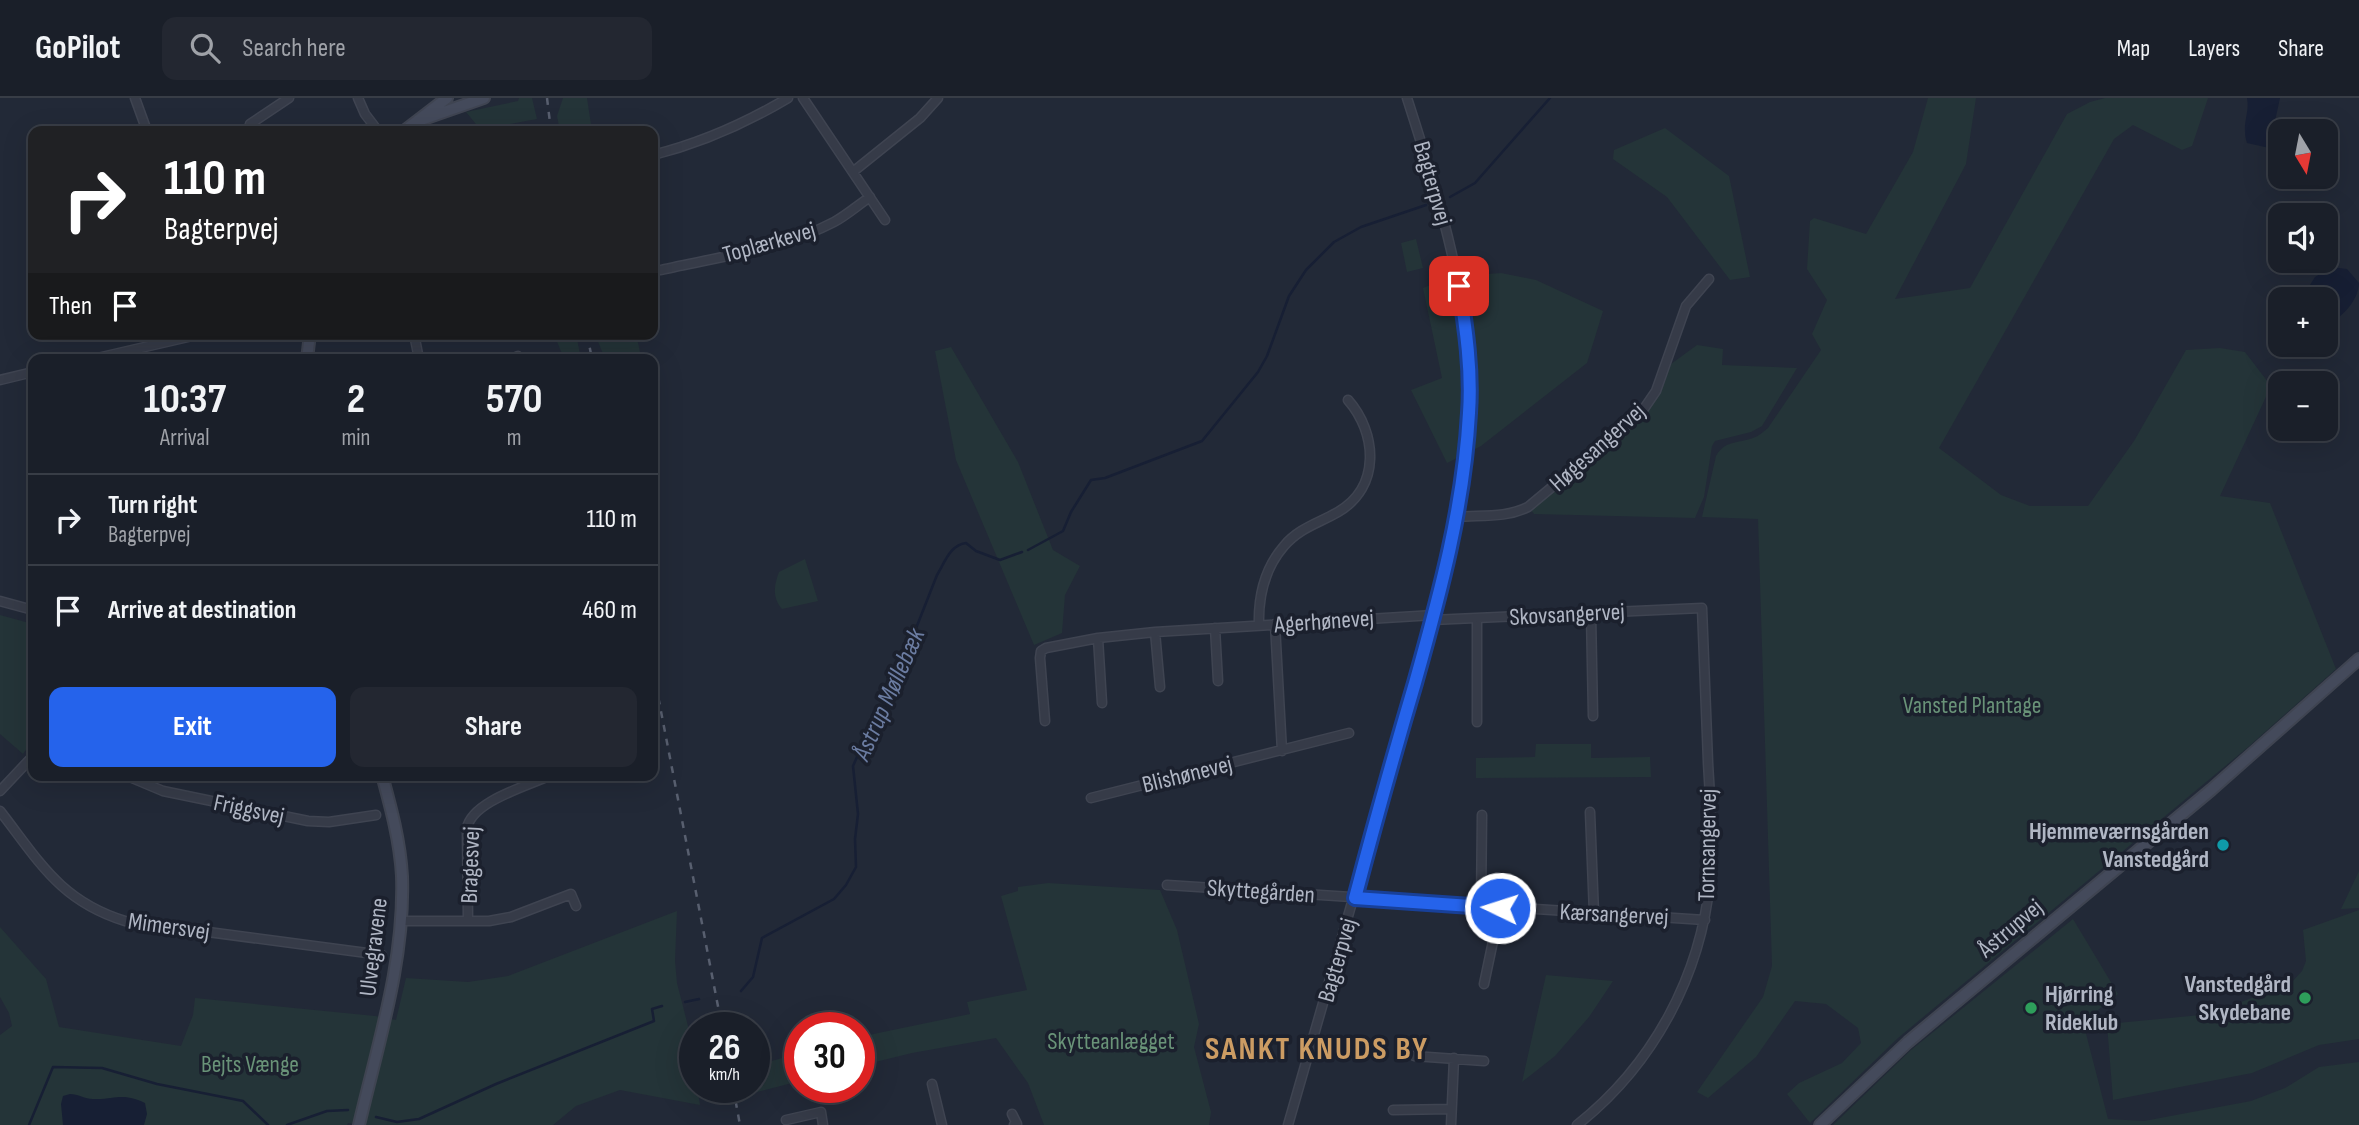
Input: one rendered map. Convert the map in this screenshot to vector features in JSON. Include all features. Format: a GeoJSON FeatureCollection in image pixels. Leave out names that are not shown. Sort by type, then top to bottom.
{"type":"FeatureCollection","features":[{"type":"Feature","properties":{"kind":"street"},"geometry":{"type":"LineString","coordinates":[[135,98],[145,126]]}},
{"type":"Feature","properties":{"kind":"street"},"geometry":{"type":"LineString","coordinates":[[250,124],[289,98]]}},
{"type":"Feature","properties":{"kind":"street"},"geometry":{"type":"LineString","coordinates":[[358,98],[374,126]]}},
{"type":"Feature","properties":{"kind":"street"},"geometry":{"type":"LineString","coordinates":[[412,126],[447,98]]}},
{"type":"Feature","properties":{"kind":"street"},"geometry":{"type":"LineString","coordinates":[[421,120],[484,98]]}},
{"type":"Feature","properties":{"kind":"street"},"geometry":{"type":"LineString","coordinates":[[658,154],[733,128],[788,98]]}},
{"type":"Feature","properties":{"kind":"street"},"geometry":{"type":"LineString","coordinates":[[803,98],[885,220]]}},
{"type":"Feature","properties":{"kind":"street"},"geometry":{"type":"LineString","coordinates":[[854,172],[920,118],[938,98]]}},
{"type":"Feature","properties":{"kind":"street","name":"Bagterpvej"},"geometry":{"type":"LineString","coordinates":[[1288,1125],[1355,898],[1433,617],[1465,471],[1470,410],[1466,332],[1459,286],[1446,224],[1407,98]]}},
{"type":"Feature","properties":{"kind":"street","name":"Toplærkevej"},"geometry":{"type":"LineString","coordinates":[[661,270],[811,233],[836,221],[870,197]]}},
{"type":"Feature","properties":{"kind":"street","name":"Høgesangervej"},"geometry":{"type":"LineString","coordinates":[[1457,517],[1518,513],[1641,413],[1656,391],[1686,306],[1709,279]]}},
{"type":"Feature","properties":{"kind":"street"},"geometry":{"type":"LineString","coordinates":[[115,354],[175,340]]}},
{"type":"Feature","properties":{"kind":"street"},"geometry":{"type":"LineString","coordinates":[[0,380],[28,373]]}},
{"type":"Feature","properties":{"kind":"street"},"geometry":{"type":"LineString","coordinates":[[1259,626],[1261,590],[1275,558],[1299,532],[1339,512],[1350,502],[1366,479],[1370,465],[1369,437],[1361,417],[1348,400]]}},
{"type":"Feature","properties":{"kind":"street"},"geometry":{"type":"LineString","coordinates":[[0,601],[28,609]]}},
{"type":"Feature","properties":{"kind":"street","name":"Skovsangervej"},"geometry":{"type":"LineString","coordinates":[[1433,617],[1477,618],[1702,608]]}},
{"type":"Feature","properties":{"kind":"street","name":"Tornsangervej"},"geometry":{"type":"LineString","coordinates":[[1577,1125],[1614,1092],[1662,1030],[1693,964],[1705,920],[1710,878],[1711,825],[1702,608]]}},
{"type":"Feature","properties":{"kind":"street"},"geometry":{"type":"LineString","coordinates":[[1591,613],[1593,716]]}},
{"type":"Feature","properties":{"kind":"street","name":"Agerhønevej"},"geometry":{"type":"LineString","coordinates":[[1045,720],[1041,651],[1046,648],[1098,638],[1155,632],[1433,617]]}},
{"type":"Feature","properties":{"kind":"street"},"geometry":{"type":"LineString","coordinates":[[1477,618],[1477,722]]}},
{"type":"Feature","properties":{"kind":"street"},"geometry":{"type":"LineString","coordinates":[[1275,624],[1282,751]]}},
{"type":"Feature","properties":{"kind":"street"},"geometry":{"type":"LineString","coordinates":[[1215,628],[1218,681]]}},
{"type":"Feature","properties":{"kind":"street"},"geometry":{"type":"LineString","coordinates":[[1155,632],[1160,687]]}},
{"type":"Feature","properties":{"kind":"street"},"geometry":{"type":"LineString","coordinates":[[1098,638],[1102,703]]}},
{"type":"Feature","properties":{"kind":"street","name":"Åstrupvej"},"geometry":{"type":"LineString","coordinates":[[1820,1125],[1908,1042],[2211,790],[2359,659]]}},
{"type":"Feature","properties":{"kind":"street","name":"Blishønevej"},"geometry":{"type":"LineString","coordinates":[[1091,798],[1349,733]]}},
{"type":"Feature","properties":{"kind":"street"},"geometry":{"type":"LineString","coordinates":[[0,791],[28,761]]}},
{"type":"Feature","properties":{"kind":"street","name":"Friggsvej"},"geometry":{"type":"LineString","coordinates":[[139,781],[163,791],[307,821],[328,822],[376,815]]}},
{"type":"Feature","properties":{"kind":"street","name":"Ulvegravene"},"geometry":{"type":"LineString","coordinates":[[359,1124],[394,977],[401,920],[402,874],[398,838],[384,781]]}},
{"type":"Feature","properties":{"kind":"street","name":"Bragesvej"},"geometry":{"type":"LineString","coordinates":[[468,921],[467,828],[472,815],[483,805],[537,781]]}},
{"type":"Feature","properties":{"kind":"street","name":"Mimersvej"},"geometry":{"type":"LineString","coordinates":[[0,811],[56,883],[71,896],[106,915],[125,921],[382,955]]}},
{"type":"Feature","properties":{"kind":"street"},"geometry":{"type":"LineString","coordinates":[[1590,812],[1594,914]]}},
{"type":"Feature","properties":{"kind":"street"},"geometry":{"type":"LineString","coordinates":[[1481,906],[1482,815]]}},
{"type":"Feature","properties":{"kind":"street","name":"Skyttegården"},"geometry":{"type":"LineString","coordinates":[[1167,885],[1355,898]]}},
{"type":"Feature","properties":{"kind":"street"},"geometry":{"type":"LineString","coordinates":[[401,920],[468,921],[511,917],[571,894],[576,906]]}},
{"type":"Feature","properties":{"kind":"street","name":"Kærsangervej"},"geometry":{"type":"LineString","coordinates":[[1355,898],[1705,920]]}},
{"type":"Feature","properties":{"kind":"street"},"geometry":{"type":"LineString","coordinates":[[1484,985],[1500,908]]}},
{"type":"Feature","properties":{"kind":"street"},"geometry":{"type":"LineString","coordinates":[[1414,1056],[1484,1061]]}},
{"type":"Feature","properties":{"kind":"street"},"geometry":{"type":"LineString","coordinates":[[1451,1125],[1454,1058]]}},
{"type":"Feature","properties":{"kind":"street"},"geometry":{"type":"LineString","coordinates":[[932,1084],[942,1125]]}},
{"type":"Feature","properties":{"kind":"street"},"geometry":{"type":"LineString","coordinates":[[1393,1111],[1451,1110]]}},
{"type":"Feature","properties":{"kind":"street"},"geometry":{"type":"LineString","coordinates":[[786,1120],[821,1112],[823,1125]]}},
{"type":"Feature","properties":{"kind":"street"},"geometry":{"type":"LineString","coordinates":[[1012,1114],[1017,1124],[1014,1125]]}},
{"type":"Feature","properties":{"kind":"green space"},"geometry":{"type":"Polygon","coordinates":[[[519,98],[532,98],[537,119],[509,126],[478,126],[466,112],[518,101],[519,98]]]}},
{"type":"Feature","properties":{"kind":"green space"},"geometry":{"type":"Polygon","coordinates":[[[563,98],[587,98],[591,126],[559,126],[557,116],[563,98]]]}},
{"type":"Feature","properties":{"kind":"green space","name":"Vansted Plantage"},"geometry":{"type":"Polygon","coordinates":[[[1928,98],[1976,98],[1966,164],[1895,299],[1970,288],[2067,114],[2090,102],[2105,98],[2208,98],[2192,146],[2182,150],[2133,125],[2114,139],[1939,448],[2001,495],[2030,506],[2088,506],[2134,441],[2186,350],[2220,348],[2245,352],[2268,382],[2268,392],[2220,496],[2270,503],[2336,669],[2247,748],[1898,1038],[1810,1123],[1787,1094],[1799,1083],[1842,1063],[1861,1043],[1858,1028],[1826,1004],[1795,1001],[1756,1057],[1708,1098],[1697,1092],[1763,997],[1772,966],[1758,519],[1702,517],[1716,456],[1723,447],[1755,437],[1768,428],[1821,350],[1812,334],[1827,300],[1807,269],[1810,221],[1814,218],[1866,234],[1913,152],[1928,98]]]}},
{"type":"Feature","properties":{"kind":"green space"},"geometry":{"type":"Polygon","coordinates":[[[1665,128],[1729,176],[1750,277],[1730,280],[1667,197],[1613,159],[1614,150],[1665,128]]]}},
{"type":"Feature","properties":{"kind":"green space"},"geometry":{"type":"Polygon","coordinates":[[[1416,239],[1423,268],[1407,272],[1401,243],[1416,239]]]}},
{"type":"Feature","properties":{"kind":"green space"},"geometry":{"type":"Polygon","coordinates":[[[1501,273],[1536,280],[1603,311],[1587,363],[1481,446],[1447,463],[1411,390],[1442,378],[1423,288],[1450,277],[1501,273]]]}},
{"type":"Feature","properties":{"kind":"green space"},"geometry":{"type":"Polygon","coordinates":[[[556,340],[577,340],[580,354],[562,354],[556,340]]]}},
{"type":"Feature","properties":{"kind":"green space"},"geometry":{"type":"Polygon","coordinates":[[[597,340],[637,340],[640,352],[603,354],[597,340]]]}},
{"type":"Feature","properties":{"kind":"green space"},"geometry":{"type":"Polygon","coordinates":[[[1697,345],[1723,349],[1722,365],[1797,368],[1762,426],[1751,432],[1715,441],[1704,497],[1695,518],[1534,514],[1530,509],[1642,418],[1656,399],[1671,364],[1697,345]]]}},
{"type":"Feature","properties":{"kind":"green space"},"geometry":{"type":"Polygon","coordinates":[[[951,347],[1018,462],[1053,550],[1080,566],[1065,595],[1062,633],[1034,645],[956,460],[935,351],[951,347]]]}},
{"type":"Feature","properties":{"kind":"green space"},"geometry":{"type":"Polygon","coordinates":[[[805,559],[818,601],[782,609],[775,591],[779,572],[805,559]]]}},
{"type":"Feature","properties":{"kind":"green space"},"geometry":{"type":"Polygon","coordinates":[[[0,615],[28,623],[28,747],[23,754],[0,734],[0,615]]]}},
{"type":"Feature","properties":{"kind":"green space"},"geometry":{"type":"Polygon","coordinates":[[[1536,744],[1591,744],[1591,758],[1650,757],[1651,777],[1476,778],[1476,758],[1535,757],[1536,744]]]}},
{"type":"Feature","properties":{"kind":"green space"},"geometry":{"type":"Polygon","coordinates":[[[2359,871],[2359,908],[2341,909],[2359,871]]]}},
{"type":"Feature","properties":{"kind":"green space","name":"Skytteanlægget"},"geometry":{"type":"Polygon","coordinates":[[[1048,883],[1160,890],[1177,930],[1199,1024],[1194,1047],[1211,1112],[1209,1125],[1044,1125],[1028,1083],[996,1038],[875,1062],[875,1034],[970,1014],[967,1002],[1027,990],[1001,896],[1018,891],[1018,887],[1048,883]]]}},
{"type":"Feature","properties":{"kind":"green space","name":"Vanstedgård Skydebane"},"geometry":{"type":"Polygon","coordinates":[[[2359,910],[2359,1039],[2319,1045],[2252,1073],[2113,1100],[2107,1024],[2211,1014],[2292,982],[2302,971],[2306,961],[2303,930],[2359,910]]]}},
{"type":"Feature","properties":{"kind":"green space","name":"Bejts Vænge"},"geometry":{"type":"Polygon","coordinates":[[[677,911],[675,961],[684,1012],[679,1012],[679,1101],[620,1090],[576,1106],[553,1125],[0,1125],[0,1035],[12,1026],[9,1013],[0,997],[0,927],[46,979],[59,1027],[181,1046],[193,1015],[195,998],[396,1020],[406,978],[468,982],[508,976],[677,911]]]}},
{"type":"Feature","properties":{"kind":"green space","name":"Hjørring Rideklub"},"geometry":{"type":"Polygon","coordinates":[[[2073,919],[2118,994],[2083,1022],[2108,1119],[2144,1121],[2251,1101],[2285,1088],[2319,1067],[2359,1062],[2359,1125],[1833,1125],[1911,1050],[2073,919]]]}},
{"type":"Feature","properties":{"kind":"green space"},"geometry":{"type":"Polygon","coordinates":[[[1546,975],[1613,981],[1589,1017],[1555,1056],[1522,1082],[1546,975]]]}},
{"type":"Feature","properties":{"kind":"green space"},"geometry":{"type":"Polygon","coordinates":[[[784,1058],[784,1085],[770,1089],[770,1061],[784,1058]]]}},
{"type":"Feature","properties":{"kind":"water"},"geometry":{"type":"Polygon","coordinates":[[[2247,98],[2280,98],[2275,119],[2268,119],[2268,148],[2247,143],[2247,98]]]}},
{"type":"Feature","properties":{"kind":"water"},"geometry":{"type":"Polygon","coordinates":[[[2338,268],[2347,269],[2359,283],[2356,296],[2338,317],[2338,287],[2309,287],[2321,273],[2338,273],[2338,268]]]}},
{"type":"Feature","properties":{"kind":"water"},"geometry":{"type":"Polygon","coordinates":[[[70,1094],[93,1099],[124,1097],[145,1103],[147,1114],[144,1125],[63,1125],[61,1104],[63,1096],[70,1094]]]}},
{"type":"Feature","properties":{"kind":"waterway","name":"Åstrup Møllebæk"},"geometry":{"type":"LineString","coordinates":[[1450,197],[1475,183],[1550,98]]}},
{"type":"Feature","properties":{"kind":"waterway","name":"Åstrup Møllebæk"},"geometry":{"type":"LineString","coordinates":[[1028,550],[1063,531],[1071,512],[1091,480],[1105,478],[1202,441],[1258,372],[1267,356],[1289,296],[1306,270],[1334,242],[1361,227],[1426,205]]}},
{"type":"Feature","properties":{"kind":"waterway","name":"Åstrup Møllebæk"},"geometry":{"type":"LineString","coordinates":[[741,991],[753,977],[762,938],[834,899],[856,867],[858,814],[853,766],[873,721],[885,707],[937,575],[948,555],[960,544],[966,543],[976,551],[1000,560],[1022,552]]}},
{"type":"Feature","properties":{"kind":"waterway","name":"Åstrup Møllebæk"},"geometry":{"type":"LineString","coordinates":[[685,1002],[699,999]]}},
{"type":"Feature","properties":{"kind":"waterway"},"geometry":{"type":"LineString","coordinates":[[376,1117],[397,1122],[419,1119],[496,1084],[654,1021],[652,1009],[662,1006]]}},
{"type":"Feature","properties":{"kind":"waterway"},"geometry":{"type":"LineString","coordinates":[[29,1125],[53,1067],[102,1068],[157,1084],[243,1101],[268,1125]]}},
{"type":"Feature","properties":{"kind":"waterway"},"geometry":{"type":"LineString","coordinates":[[287,1125],[327,1111],[348,1110]]}},
{"type":"Feature","properties":{"kind":"railway"},"geometry":{"type":"LineString","coordinates":[[547,98],[550,126]]}},
{"type":"Feature","properties":{"kind":"railway"},"geometry":{"type":"LineString","coordinates":[[588,340],[591,354]]}},
{"type":"Feature","properties":{"kind":"railway"},"geometry":{"type":"LineString","coordinates":[[658,696],[719,1012]]}},
{"type":"Feature","properties":{"kind":"railway"},"geometry":{"type":"LineString","coordinates":[[736,1103],[740,1125]]}},
{"type":"Feature","properties":{"kind":"place","name":"Hjemmeværnsgården Vanstedgård"},"geometry":{"type":"Point","coordinates":[2223,845]}},
{"type":"Feature","properties":{"kind":"place","name":"Vanstedgård Skydebane"},"geometry":{"type":"Point","coordinates":[2305,998]}},
{"type":"Feature","properties":{"kind":"place","name":"Hjørring Rideklub"},"geometry":{"type":"Point","coordinates":[2031,1008]}},
{"type":"Feature","properties":{"kind":"district","name":"SANKT KNUDS BY"},"geometry":{"type":"Point","coordinates":[1317,1048]}},
{"type":"Feature","properties":{"kind":"route"},"geometry":{"type":"LineString","coordinates":[[1459,286],[1466,332],[1470,410],[1465,471],[1434,615],[1355,898],[1500,908]]}}]}
